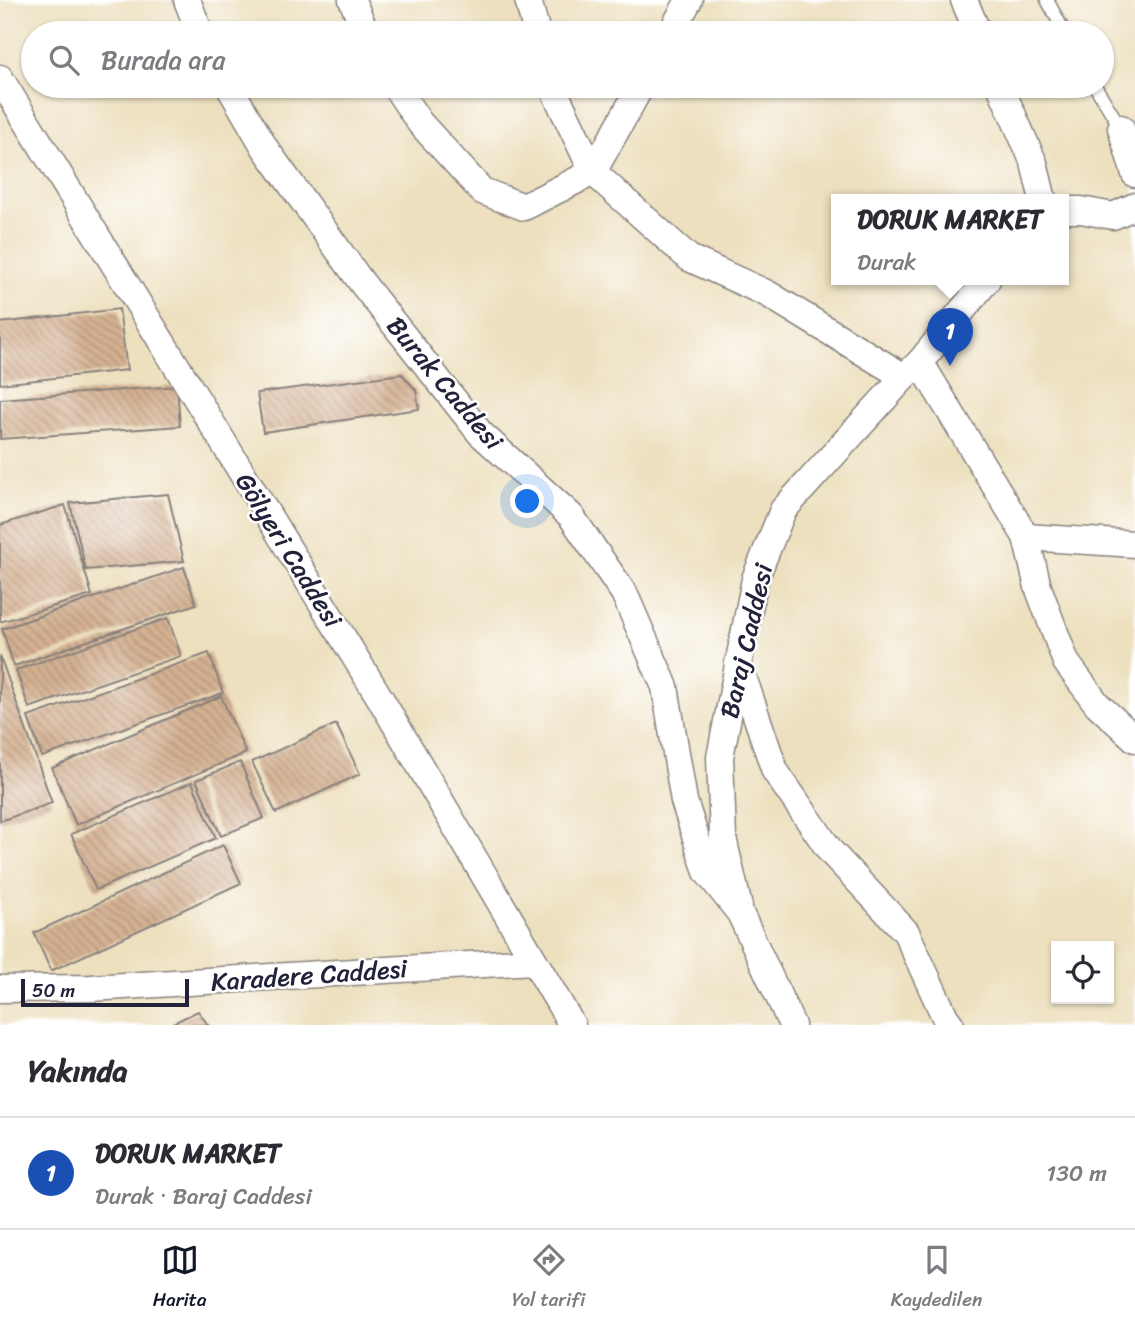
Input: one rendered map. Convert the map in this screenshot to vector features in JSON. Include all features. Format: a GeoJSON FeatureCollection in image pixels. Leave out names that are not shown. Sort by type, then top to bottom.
{"type":"FeatureCollection","features":[{"type":"Feature","properties":{"kind":"street"},"geometry":{"type":"LineString","coordinates":[[187,0],[195,21]]}},
{"type":"Feature","properties":{"kind":"street"},"geometry":{"type":"LineString","coordinates":[[352,0],[361,21]]}},
{"type":"Feature","properties":{"kind":"street"},"geometry":{"type":"LineString","coordinates":[[528,0],[534,21]]}},
{"type":"Feature","properties":{"kind":"street"},"geometry":{"type":"LineString","coordinates":[[678,21],[689,0]]}},
{"type":"Feature","properties":{"kind":"street"},"geometry":{"type":"LineString","coordinates":[[964,0],[973,21]]}},
{"type":"Feature","properties":{"kind":"street","name":"Gölyeri Caddesi"},"geometry":{"type":"LineString","coordinates":[[0,78],[380,698],[572,1025]]}},
{"type":"Feature","properties":{"kind":"street","name":"Burak Caddesi"},"geometry":{"type":"LineString","coordinates":[[236,98],[265,148],[362,283],[480,433],[571,516],[624,593],[665,687],[684,801],[707,872],[740,913],[785,1024]]}},
{"type":"Feature","properties":{"kind":"street"},"geometry":{"type":"LineString","coordinates":[[403,98],[419,123],[482,191],[524,207],[593,172],[634,98]]}},
{"type":"Feature","properties":{"kind":"street"},"geometry":{"type":"LineString","coordinates":[[558,98],[593,172],[689,258],[768,295],[912,370],[1026,537],[1038,587],[1066,662],[1097,704],[1135,739]]}},
{"type":"Feature","properties":{"kind":"street"},"geometry":{"type":"LineString","coordinates":[[1005,98],[1034,163],[1042,194]]}},
{"type":"Feature","properties":{"kind":"street"},"geometry":{"type":"LineString","coordinates":[[1121,128],[1135,174]]}},
{"type":"Feature","properties":{"kind":"street"},"geometry":{"type":"LineString","coordinates":[[1069,210],[1112,216],[1135,206]]}},
{"type":"Feature","properties":{"kind":"street","name":"Baraj Caddesi"},"geometry":{"type":"LineString","coordinates":[[740,913],[723,838],[720,757],[755,579],[783,510],[912,370],[984,285]]}},
{"type":"Feature","properties":{"kind":"street"},"geometry":{"type":"LineString","coordinates":[[1026,537],[1135,544]]}},
{"type":"Feature","properties":{"kind":"street"},"geometry":{"type":"LineString","coordinates":[[738,661],[775,771],[831,852],[906,932],[951,1025]]}},
{"type":"Feature","properties":{"kind":"street","name":"Karadere Caddesi"},"geometry":{"type":"LineString","coordinates":[[0,989],[91,988],[534,961]]}},
{"type":"Feature","properties":{"kind":"lane"},"geometry":{"type":"LineString","coordinates":[[1048,0],[1059,21]]}},
{"type":"Feature","properties":{"kind":"lane"},"geometry":{"type":"LineString","coordinates":[[1102,98],[1121,128]]}},
{"type":"Feature","properties":{"kind":"building"},"geometry":{"type":"Polygon","coordinates":[[[119,309],[127,370],[0,384],[0,323],[119,309]]]}},
{"type":"Feature","properties":{"kind":"building"},"geometry":{"type":"Polygon","coordinates":[[[402,374],[416,390],[419,409],[263,432],[257,393],[402,374]]]}},
{"type":"Feature","properties":{"kind":"building"},"geometry":{"type":"Polygon","coordinates":[[[177,386],[180,426],[0,439],[0,399],[177,386]]]}},
{"type":"Feature","properties":{"kind":"building"},"geometry":{"type":"Polygon","coordinates":[[[168,494],[184,561],[86,570],[70,503],[168,494]]]}},
{"type":"Feature","properties":{"kind":"building"},"geometry":{"type":"Polygon","coordinates":[[[65,505],[92,595],[0,622],[0,525],[65,505]]]}},
{"type":"Feature","properties":{"kind":"building"},"geometry":{"type":"Polygon","coordinates":[[[184,567],[196,604],[14,666],[2,629],[184,567]]]}},
{"type":"Feature","properties":{"kind":"building"},"geometry":{"type":"Polygon","coordinates":[[[168,618],[181,656],[29,708],[16,670],[168,618]]]}},
{"type":"Feature","properties":{"kind":"building"},"geometry":{"type":"Polygon","coordinates":[[[209,653],[223,693],[42,757],[28,717],[209,653]]]}},
{"type":"Feature","properties":{"kind":"building"},"geometry":{"type":"Polygon","coordinates":[[[0,656],[52,803],[0,821],[0,656]]]}},
{"type":"Feature","properties":{"kind":"building"},"geometry":{"type":"Polygon","coordinates":[[[221,696],[246,753],[76,825],[52,768],[221,696]]]}},
{"type":"Feature","properties":{"kind":"building"},"geometry":{"type":"Polygon","coordinates":[[[336,724],[360,774],[276,813],[252,762],[336,724]]]}},
{"type":"Feature","properties":{"kind":"building"},"geometry":{"type":"Polygon","coordinates":[[[240,762],[264,818],[221,836],[196,780],[240,762]]]}},
{"type":"Feature","properties":{"kind":"building"},"geometry":{"type":"Polygon","coordinates":[[[192,782],[216,838],[96,890],[71,834],[192,782]]]}},
{"type":"Feature","properties":{"kind":"building"},"geometry":{"type":"Polygon","coordinates":[[[223,845],[241,883],[51,971],[34,933],[223,845]]]}},
{"type":"Feature","properties":{"kind":"building"},"geometry":{"type":"Polygon","coordinates":[[[198,1011],[208,1025],[169,1025],[198,1011]]]}},
{"type":"Feature","properties":{"kind":"place","name":"DORUK MARKET"},"geometry":{"type":"Point","coordinates":[950,366]}}]}
